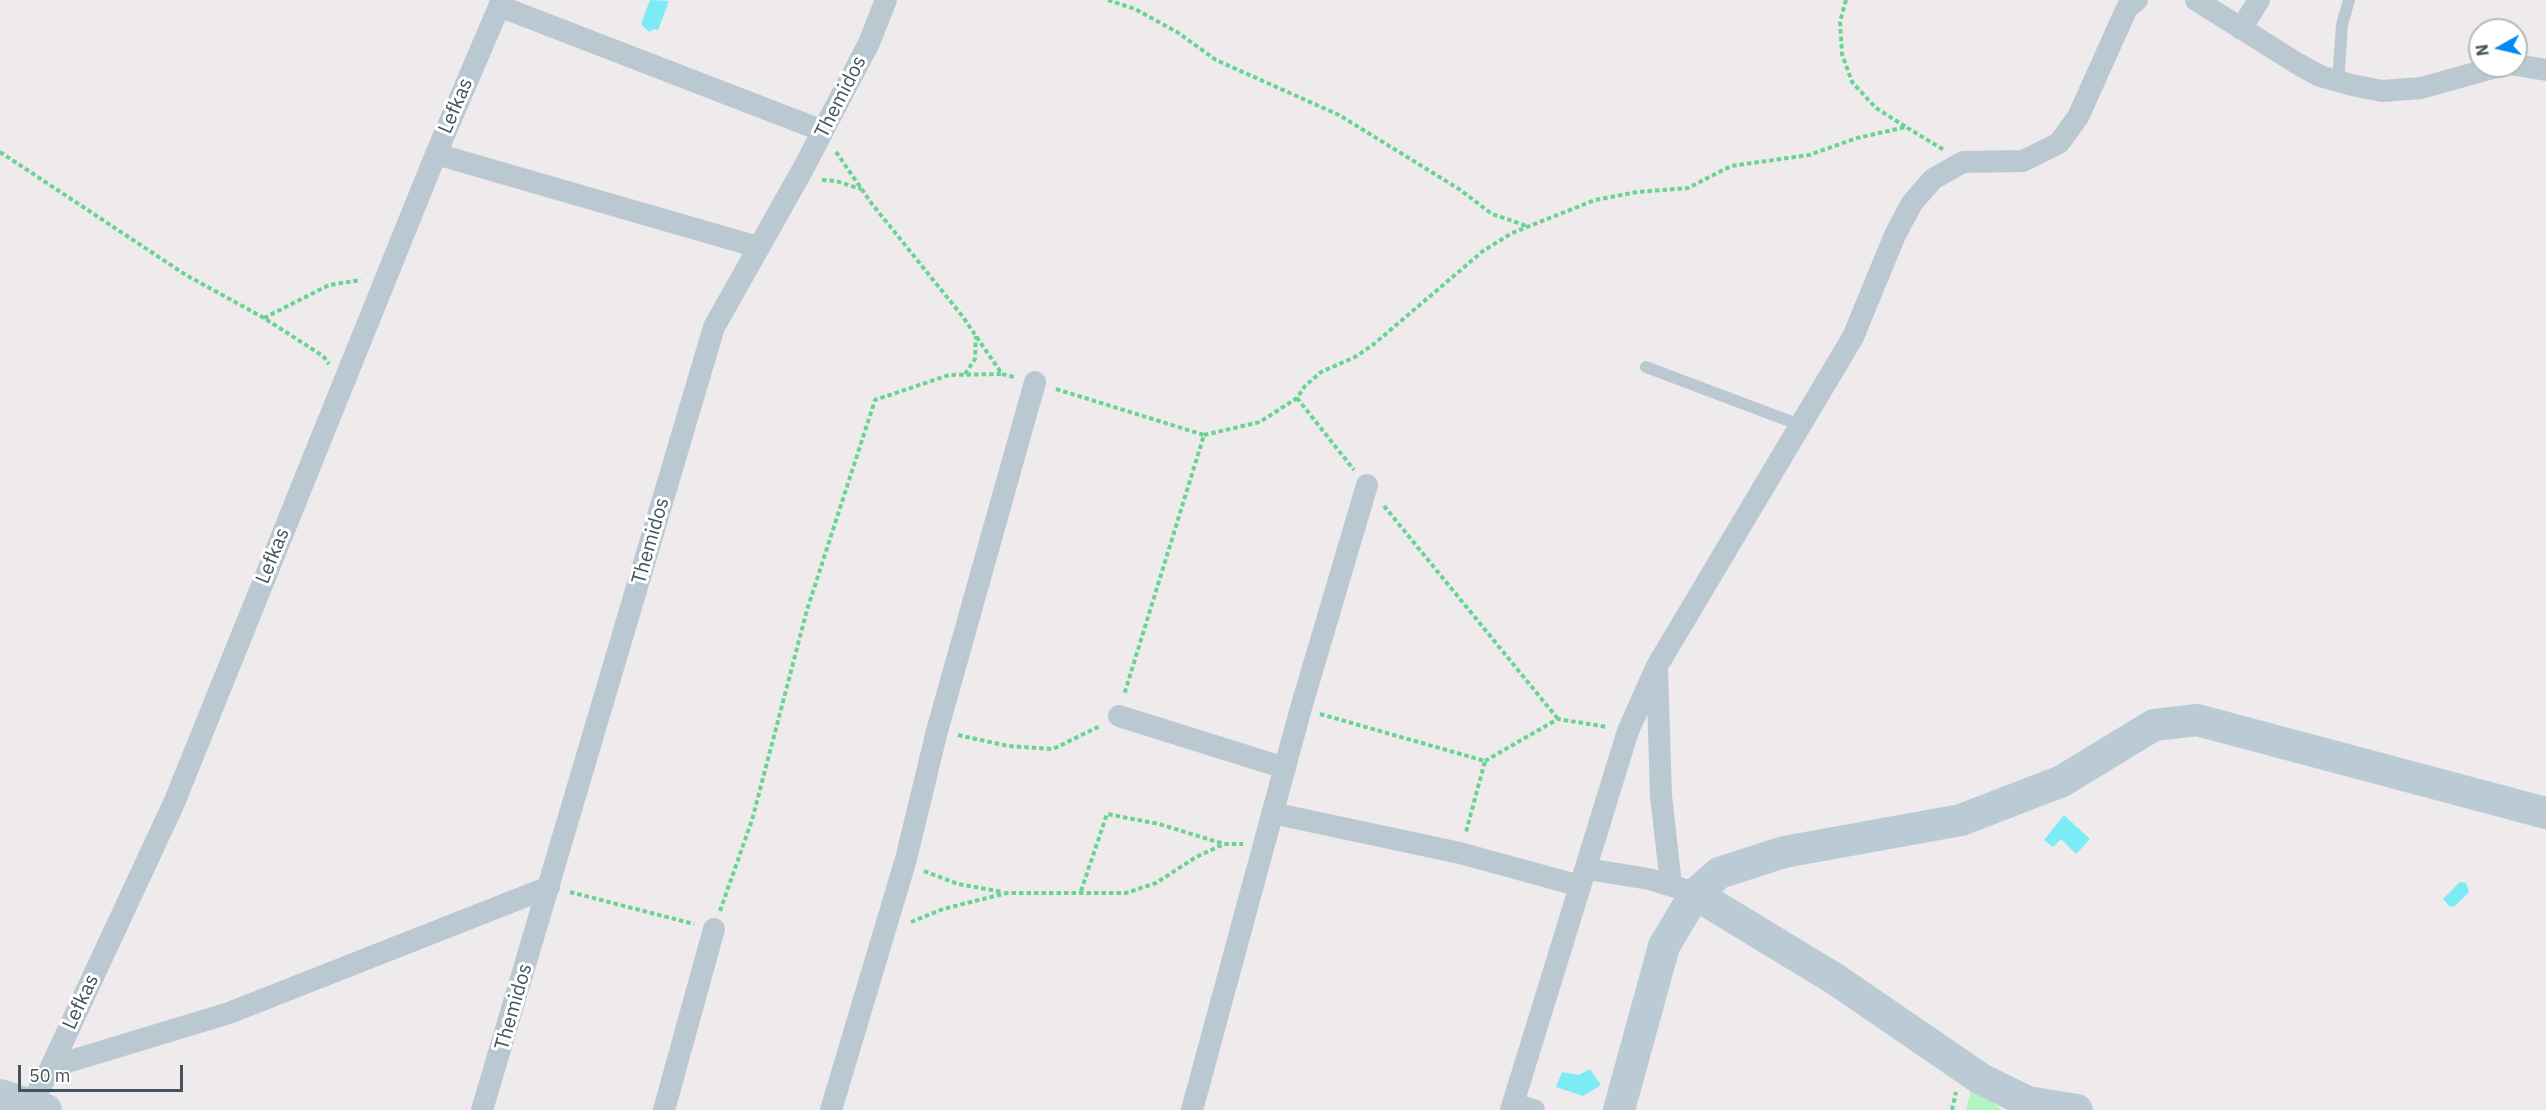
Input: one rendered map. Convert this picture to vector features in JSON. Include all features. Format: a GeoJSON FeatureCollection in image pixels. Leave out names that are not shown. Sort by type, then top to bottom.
{"type":"FeatureCollection","features":[{"type":"Feature","properties":{"kind":"street","name":"Themidos"},"geometry":{"type":"LineString","coordinates":[[482,1110],[714,327],[823,131],[869,43],[886,0]]}},
{"type":"Feature","properties":{"kind":"street"},"geometry":{"type":"LineString","coordinates":[[1519,1108],[1628,731],[1657,666],[1853,337],[1895,235],[1912,203],[1933,178],[1963,162],[2023,161],[2059,143],[2078,117],[2127,8],[2137,0]]}},
{"type":"Feature","properties":{"kind":"street"},"geometry":{"type":"LineString","coordinates":[[2196,0],[2298,64],[2338,81],[2382,91],[2421,88],[2468,75]]}},
{"type":"Feature","properties":{"kind":"street"},"geometry":{"type":"LineString","coordinates":[[2241,29],[2259,0]]}},
{"type":"Feature","properties":{"kind":"street"},"geometry":{"type":"LineString","coordinates":[[501,3],[823,131]]}},
{"type":"Feature","properties":{"kind":"street","name":"Lefkas"},"geometry":{"type":"LineString","coordinates":[[38,1108],[51,1067],[174,803],[436,154],[501,3]]}},
{"type":"Feature","properties":{"kind":"street"},"geometry":{"type":"LineString","coordinates":[[2528,67],[2546,70]]}},
{"type":"Feature","properties":{"kind":"street"},"geometry":{"type":"LineString","coordinates":[[436,154],[758,247]]}},
{"type":"Feature","properties":{"kind":"street"},"geometry":{"type":"LineString","coordinates":[[831,1110],[906,859],[937,731],[1035,382]]}},
{"type":"Feature","properties":{"kind":"street"},"geometry":{"type":"LineString","coordinates":[[1192,1110],[1301,708],[1367,486]]}},
{"type":"Feature","properties":{"kind":"street"},"geometry":{"type":"LineString","coordinates":[[1619,1110],[1664,946],[1683,889],[1661,796],[1657,666]]}},
{"type":"Feature","properties":{"kind":"street"},"geometry":{"type":"LineString","coordinates":[[1119,716],[1285,768]]}},
{"type":"Feature","properties":{"kind":"street"},"geometry":{"type":"LineString","coordinates":[[1683,889],[1719,873],[1784,852],[1961,820],[2062,781],[2154,725],[2197,720],[2546,813]]}},
{"type":"Feature","properties":{"kind":"street"},"geometry":{"type":"LineString","coordinates":[[1272,813],[1584,878],[1683,889],[1835,979],[1981,1079],[2033,1106],[2077,1110]]}},
{"type":"Feature","properties":{"kind":"street"},"geometry":{"type":"LineString","coordinates":[[51,1067],[229,1013],[549,887]]}},
{"type":"Feature","properties":{"kind":"street"},"geometry":{"type":"LineString","coordinates":[[664,1110],[714,929]]}},
{"type":"Feature","properties":{"kind":"street"},"geometry":{"type":"LineString","coordinates":[[0,1095],[38,1108]]}},
{"type":"Feature","properties":{"kind":"lane"},"geometry":{"type":"LineString","coordinates":[[2338,81],[2342,25],[2349,0]]}},
{"type":"Feature","properties":{"kind":"lane"},"geometry":{"type":"LineString","coordinates":[[1646,367],[1800,425]]}},
{"type":"Feature","properties":{"kind":"path"},"geometry":{"type":"LineString","coordinates":[[1108,0],[1135,9],[1177,32],[1216,60],[1340,115],[1459,189],[1492,214],[1528,226]]}},
{"type":"Feature","properties":{"kind":"path"},"geometry":{"type":"LineString","coordinates":[[1846,0],[1840,22],[1842,54],[1852,82],[1876,108],[1963,162]]}},
{"type":"Feature","properties":{"kind":"path"},"geometry":{"type":"LineString","coordinates":[[549,887],[714,929],[752,820],[807,610],[875,400],[949,375],[1002,374],[1035,382],[1204,435],[1260,422],[1297,398],[1305,386],[1321,372],[1355,357],[1374,344],[1483,251],[1528,226],[1595,200],[1637,192],[1688,188],[1731,166],[1809,155],[1857,138],[1906,127]]}},
{"type":"Feature","properties":{"kind":"path"},"geometry":{"type":"LineString","coordinates":[[823,131],[861,189],[976,336],[1002,374]]}},
{"type":"Feature","properties":{"kind":"path"},"geometry":{"type":"LineString","coordinates":[[0,152],[186,275],[264,318],[323,356],[343,384]]}},
{"type":"Feature","properties":{"kind":"path"},"geometry":{"type":"LineString","coordinates":[[788,193],[815,180],[836,181],[861,189]]}},
{"type":"Feature","properties":{"kind":"path"},"geometry":{"type":"LineString","coordinates":[[264,318],[329,285],[386,278]]}},
{"type":"Feature","properties":{"kind":"path"},"geometry":{"type":"LineString","coordinates":[[965,375],[975,358],[976,336]]}},
{"type":"Feature","properties":{"kind":"path"},"geometry":{"type":"LineString","coordinates":[[1297,398],[1558,719]]}},
{"type":"Feature","properties":{"kind":"path"},"geometry":{"type":"LineString","coordinates":[[937,731],[1008,746],[1053,749],[1119,716],[1130,669],[1204,435]]}},
{"type":"Feature","properties":{"kind":"path"},"geometry":{"type":"LineString","coordinates":[[1301,708],[1485,761]]}},
{"type":"Feature","properties":{"kind":"path"},"geometry":{"type":"LineString","coordinates":[[1460,853],[1485,761],[1558,719],[1628,731]]}},
{"type":"Feature","properties":{"kind":"path"},"geometry":{"type":"LineString","coordinates":[[1081,891],[1107,814],[1159,824],[1224,844],[1265,845]]}},
{"type":"Feature","properties":{"kind":"path"},"geometry":{"type":"LineString","coordinates":[[906,859],[923,871],[958,884],[1007,892],[1126,893],[1156,883],[1196,857],[1224,844]]}},
{"type":"Feature","properties":{"kind":"path"},"geometry":{"type":"LineString","coordinates":[[885,932],[943,909],[1007,892]]}},
{"type":"Feature","properties":{"kind":"green space"},"geometry":{"type":"Polygon","coordinates":[[[1972,1085],[2002,1110],[1966,1110],[1972,1085]]]}},
{"type":"Feature","properties":{"kind":"water"},"geometry":{"type":"Polygon","coordinates":[[[650,0],[669,1],[658,30],[654,29],[649,32],[641,24],[650,0]]]}},
{"type":"Feature","properties":{"kind":"water"},"geometry":{"type":"Polygon","coordinates":[[[2064,815],[2090,839],[2076,854],[2061,839],[2053,847],[2044,840],[2064,815]]]}},
{"type":"Feature","properties":{"kind":"water"},"geometry":{"type":"Polygon","coordinates":[[[2460,882],[2466,883],[2469,892],[2455,906],[2450,907],[2443,899],[2460,882]]]}},
{"type":"Feature","properties":{"kind":"water"},"geometry":{"type":"Polygon","coordinates":[[[1590,1069],[1601,1085],[1583,1096],[1556,1087],[1562,1072],[1579,1075],[1590,1069]]]}}]}
